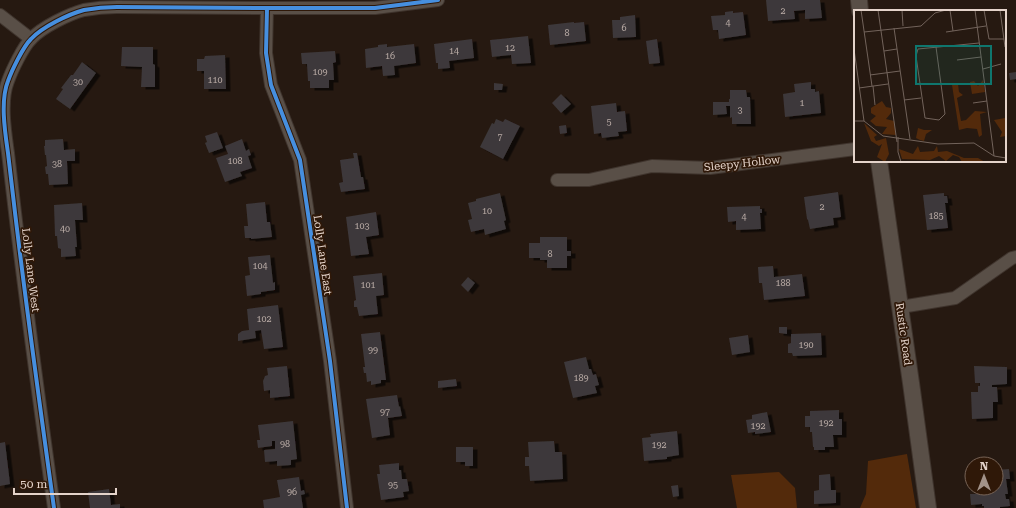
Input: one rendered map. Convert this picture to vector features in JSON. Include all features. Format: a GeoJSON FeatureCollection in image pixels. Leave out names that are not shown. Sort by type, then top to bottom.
{"type":"FeatureCollection","features":[{"type":"Feature","properties":{"kind":"street","name":"Lolly Lane West"},"geometry":{"type":"LineString","coordinates":[[54,508],[4,127],[4,99],[7,83],[19,58],[31,40],[38,33],[71,14],[84,10],[100,8],[374,8],[438,0]]}},
{"type":"Feature","properties":{"kind":"street"},"geometry":{"type":"LineString","coordinates":[[859,0],[860,10]]}},
{"type":"Feature","properties":{"kind":"street","name":"Lolly Lane East"},"geometry":{"type":"LineString","coordinates":[[267,8],[266,53],[271,85],[300,160],[330,361],[348,508]]}},
{"type":"Feature","properties":{"kind":"street"},"geometry":{"type":"LineString","coordinates":[[0,15],[31,40]]}},
{"type":"Feature","properties":{"kind":"street","name":"Sleepy Hollow"},"geometry":{"type":"LineString","coordinates":[[557,180],[589,180],[652,166],[710,168],[854,149]]}},
{"type":"Feature","properties":{"kind":"street","name":"Rustic Road"},"geometry":{"type":"LineString","coordinates":[[879,162],[928,508]]}},
{"type":"Feature","properties":{"kind":"street"},"geometry":{"type":"LineString","coordinates":[[900,307],[955,298],[1016,256]]}},
{"type":"Feature","properties":{"kind":"shaded area"},"geometry":{"type":"Polygon","coordinates":[[[907,454],[916,508],[860,508],[866,494],[868,461],[907,454]]]}},
{"type":"Feature","properties":{"kind":"shaded area"},"geometry":{"type":"Polygon","coordinates":[[[779,472],[795,488],[797,508],[737,508],[731,475],[779,472]]]}},
{"type":"Feature","properties":{"kind":"building"},"geometry":{"type":"Polygon","coordinates":[[[766,0],[820,0],[822,18],[805,19],[805,10],[794,11],[795,19],[768,21],[766,0]]]}},
{"type":"Feature","properties":{"kind":"building"},"geometry":{"type":"Polygon","coordinates":[[[733,11],[733,13],[743,12],[746,35],[719,39],[718,30],[713,30],[711,16],[725,15],[725,12],[733,11]]]}},
{"type":"Feature","properties":{"kind":"building"},"geometry":{"type":"Polygon","coordinates":[[[635,15],[636,37],[613,38],[612,20],[620,20],[620,17],[635,15]]]}},
{"type":"Feature","properties":{"kind":"building"},"geometry":{"type":"Polygon","coordinates":[[[584,22],[586,41],[550,45],[548,25],[584,22]]]}},
{"type":"Feature","properties":{"kind":"building"},"geometry":{"type":"Polygon","coordinates":[[[528,36],[531,63],[512,64],[511,55],[492,57],[490,40],[528,36]]]}},
{"type":"Feature","properties":{"kind":"building"},"geometry":{"type":"Polygon","coordinates":[[[472,39],[474,58],[449,61],[450,68],[438,69],[434,44],[472,39]]]}},
{"type":"Feature","properties":{"kind":"building"},"geometry":{"type":"Polygon","coordinates":[[[657,39],[660,63],[649,64],[646,41],[657,39]]]}},
{"type":"Feature","properties":{"kind":"building"},"geometry":{"type":"Polygon","coordinates":[[[387,44],[387,47],[414,44],[416,63],[394,66],[395,75],[383,76],[382,66],[366,68],[365,49],[387,44]]]}},
{"type":"Feature","properties":{"kind":"building"},"geometry":{"type":"Polygon","coordinates":[[[122,47],[153,47],[155,87],[141,87],[142,67],[121,66],[122,47]]]}},
{"type":"Feature","properties":{"kind":"building"},"geometry":{"type":"Polygon","coordinates":[[[335,51],[336,62],[333,63],[334,80],[329,80],[329,88],[310,88],[307,64],[302,64],[301,53],[335,51]]]}},
{"type":"Feature","properties":{"kind":"building"},"geometry":{"type":"Polygon","coordinates":[[[225,55],[226,89],[204,89],[204,71],[197,71],[197,59],[204,59],[205,56],[225,55]]]}},
{"type":"Feature","properties":{"kind":"building"},"geometry":{"type":"Polygon","coordinates":[[[82,62],[96,73],[70,109],[56,99],[63,89],[61,88],[82,62]]]}},
{"type":"Feature","properties":{"kind":"building"},"geometry":{"type":"Polygon","coordinates":[[[1016,72],[1016,79],[1010,80],[1009,73],[1016,72]]]}},
{"type":"Feature","properties":{"kind":"building"},"geometry":{"type":"Polygon","coordinates":[[[811,82],[811,89],[815,89],[815,92],[819,91],[821,113],[785,117],[783,94],[795,92],[794,84],[811,82]]]}},
{"type":"Feature","properties":{"kind":"building"},"geometry":{"type":"Polygon","coordinates":[[[494,83],[503,84],[502,90],[494,90],[494,83]]]}},
{"type":"Feature","properties":{"kind":"building"},"geometry":{"type":"Polygon","coordinates":[[[730,90],[746,90],[747,97],[750,97],[751,124],[732,124],[732,117],[730,118],[730,106],[726,106],[727,114],[713,115],[713,102],[729,102],[730,90]]]}},
{"type":"Feature","properties":{"kind":"building"},"geometry":{"type":"Polygon","coordinates":[[[561,94],[571,104],[561,113],[552,103],[561,94]]]}},
{"type":"Feature","properties":{"kind":"building"},"geometry":{"type":"Polygon","coordinates":[[[616,103],[617,112],[625,111],[627,131],[618,132],[619,136],[602,138],[601,133],[594,134],[591,106],[616,103]]]}},
{"type":"Feature","properties":{"kind":"building"},"geometry":{"type":"Polygon","coordinates":[[[496,119],[503,122],[505,119],[520,126],[503,159],[480,147],[492,123],[494,124],[496,119]]]}},
{"type":"Feature","properties":{"kind":"building"},"geometry":{"type":"Polygon","coordinates":[[[566,125],[567,133],[560,134],[559,126],[566,125]]]}},
{"type":"Feature","properties":{"kind":"building"},"geometry":{"type":"Polygon","coordinates":[[[217,132],[223,148],[209,153],[205,143],[207,142],[205,136],[217,132]]]}},
{"type":"Feature","properties":{"kind":"building"},"geometry":{"type":"Polygon","coordinates":[[[63,139],[64,150],[75,149],[75,161],[67,161],[68,184],[49,185],[48,174],[46,174],[45,167],[47,166],[44,146],[45,140],[63,139]]]}},
{"type":"Feature","properties":{"kind":"building"},"geometry":{"type":"Polygon","coordinates":[[[242,139],[246,151],[249,149],[251,155],[248,156],[252,168],[240,172],[242,176],[225,182],[216,158],[228,154],[225,146],[242,139]]]}},
{"type":"Feature","properties":{"kind":"building"},"geometry":{"type":"Polygon","coordinates":[[[353,153],[357,153],[361,177],[363,177],[365,189],[341,192],[339,183],[343,182],[340,160],[354,158],[353,153]]]}},
{"type":"Feature","properties":{"kind":"building"},"geometry":{"type":"Polygon","coordinates":[[[838,192],[841,217],[833,218],[834,225],[810,229],[804,197],[838,192]]]}},
{"type":"Feature","properties":{"kind":"building"},"geometry":{"type":"Polygon","coordinates":[[[500,193],[506,220],[504,221],[506,229],[485,235],[484,229],[471,232],[468,220],[472,219],[468,203],[476,201],[476,199],[500,193]]]}},
{"type":"Feature","properties":{"kind":"building"},"geometry":{"type":"Polygon","coordinates":[[[944,193],[944,196],[947,196],[948,203],[945,203],[948,228],[927,230],[923,195],[944,193]]]}},
{"type":"Feature","properties":{"kind":"building"},"geometry":{"type":"Polygon","coordinates":[[[265,202],[267,222],[270,222],[272,237],[251,239],[245,238],[244,226],[248,226],[246,204],[265,202]]]}},
{"type":"Feature","properties":{"kind":"building"},"geometry":{"type":"Polygon","coordinates":[[[82,203],[83,220],[75,220],[77,247],[75,247],[76,256],[61,257],[61,249],[58,248],[57,236],[55,236],[54,205],[82,203]]]}},
{"type":"Feature","properties":{"kind":"building"},"geometry":{"type":"Polygon","coordinates":[[[760,206],[760,209],[762,209],[762,213],[760,213],[761,229],[736,230],[736,221],[728,222],[727,207],[760,206]]]}},
{"type":"Feature","properties":{"kind":"building"},"geometry":{"type":"Polygon","coordinates":[[[376,212],[379,235],[366,237],[369,254],[351,256],[346,217],[376,212]]]}},
{"type":"Feature","properties":{"kind":"building"},"geometry":{"type":"Polygon","coordinates":[[[540,237],[567,237],[567,251],[571,251],[571,256],[567,256],[567,268],[547,268],[547,260],[540,260],[540,258],[529,258],[529,243],[540,243],[540,237]]]}},
{"type":"Feature","properties":{"kind":"building"},"geometry":{"type":"Polygon","coordinates":[[[270,255],[275,290],[247,296],[245,276],[250,275],[248,257],[270,255]]]}},
{"type":"Feature","properties":{"kind":"building"},"geometry":{"type":"Polygon","coordinates":[[[773,266],[774,277],[802,274],[805,296],[764,300],[762,283],[759,283],[758,267],[773,266]]]}},
{"type":"Feature","properties":{"kind":"building"},"geometry":{"type":"Polygon","coordinates":[[[382,273],[384,295],[376,296],[378,314],[359,316],[357,307],[354,307],[354,301],[356,300],[353,276],[382,273]]]}},
{"type":"Feature","properties":{"kind":"building"},"geometry":{"type":"Polygon","coordinates":[[[468,277],[475,283],[468,292],[461,285],[468,277]]]}},
{"type":"Feature","properties":{"kind":"building"},"geometry":{"type":"Polygon","coordinates":[[[278,305],[283,347],[264,349],[261,330],[255,331],[256,338],[238,341],[238,334],[242,331],[249,330],[247,309],[278,305]]]}},
{"type":"Feature","properties":{"kind":"building"},"geometry":{"type":"Polygon","coordinates":[[[779,327],[787,327],[787,334],[779,333],[779,327]]]}},
{"type":"Feature","properties":{"kind":"building"},"geometry":{"type":"Polygon","coordinates":[[[380,332],[386,380],[381,380],[381,383],[371,385],[371,381],[367,382],[366,373],[364,373],[363,367],[365,367],[361,334],[380,332]]]}},
{"type":"Feature","properties":{"kind":"building"},"geometry":{"type":"Polygon","coordinates":[[[821,333],[822,355],[793,356],[792,353],[788,353],[788,344],[791,343],[791,334],[821,333]]]}},
{"type":"Feature","properties":{"kind":"building"},"geometry":{"type":"Polygon","coordinates":[[[748,335],[750,352],[732,355],[729,338],[748,335]]]}},
{"type":"Feature","properties":{"kind":"building"},"geometry":{"type":"Polygon","coordinates":[[[586,357],[589,369],[591,369],[593,375],[596,374],[599,385],[595,386],[597,393],[573,398],[564,362],[586,357]]]}},
{"type":"Feature","properties":{"kind":"building"},"geometry":{"type":"Polygon","coordinates":[[[287,366],[290,396],[270,398],[270,390],[264,391],[263,381],[265,376],[268,375],[267,368],[287,366]]]}},
{"type":"Feature","properties":{"kind":"building"},"geometry":{"type":"Polygon","coordinates":[[[974,366],[1007,367],[1007,384],[992,385],[992,387],[997,387],[998,402],[993,402],[993,418],[972,419],[971,392],[978,392],[978,386],[980,386],[980,383],[975,383],[974,366]]]}},
{"type":"Feature","properties":{"kind":"building"},"geometry":{"type":"Polygon","coordinates":[[[456,379],[457,386],[438,388],[438,381],[456,379]]]}},
{"type":"Feature","properties":{"kind":"building"},"geometry":{"type":"Polygon","coordinates":[[[397,395],[402,416],[388,418],[390,435],[372,438],[366,399],[397,395]]]}},
{"type":"Feature","properties":{"kind":"building"},"geometry":{"type":"Polygon","coordinates":[[[839,410],[839,419],[842,419],[842,435],[833,435],[834,447],[825,447],[825,450],[814,450],[812,432],[810,432],[810,427],[805,427],[805,416],[810,416],[810,411],[839,410]]]}},
{"type":"Feature","properties":{"kind":"building"},"geometry":{"type":"Polygon","coordinates":[[[767,412],[771,432],[755,434],[755,432],[748,433],[746,420],[752,419],[752,415],[767,412]]]}},
{"type":"Feature","properties":{"kind":"building"},"geometry":{"type":"Polygon","coordinates":[[[293,421],[297,459],[291,460],[291,465],[277,466],[277,461],[265,462],[264,450],[275,449],[275,441],[272,441],[272,446],[258,448],[257,440],[260,440],[258,425],[293,421]]]}},
{"type":"Feature","properties":{"kind":"building"},"geometry":{"type":"Polygon","coordinates":[[[677,431],[679,455],[667,457],[667,459],[644,461],[642,438],[651,437],[650,434],[677,431]]]}},
{"type":"Feature","properties":{"kind":"building"},"geometry":{"type":"Polygon","coordinates":[[[554,441],[555,452],[562,452],[563,479],[530,481],[529,466],[525,466],[525,457],[529,457],[528,442],[554,441]]]}},
{"type":"Feature","properties":{"kind":"building"},"geometry":{"type":"Polygon","coordinates":[[[5,442],[10,484],[0,486],[0,443],[5,442]]]}},
{"type":"Feature","properties":{"kind":"building"},"geometry":{"type":"Polygon","coordinates":[[[456,447],[473,447],[473,466],[465,466],[465,462],[456,462],[456,447]]]}},
{"type":"Feature","properties":{"kind":"building"},"geometry":{"type":"Polygon","coordinates":[[[399,463],[399,470],[401,470],[402,479],[407,479],[409,491],[403,492],[404,497],[381,500],[377,474],[380,474],[379,465],[399,463]]]}},
{"type":"Feature","properties":{"kind":"building"},"geometry":{"type":"Polygon","coordinates":[[[1004,469],[1009,469],[1010,479],[1006,479],[1008,494],[1005,494],[1006,499],[1009,499],[1010,506],[1000,508],[984,508],[982,504],[971,505],[970,496],[1004,496],[1004,469]]]}},
{"type":"Feature","properties":{"kind":"building"},"geometry":{"type":"Polygon","coordinates":[[[830,474],[831,490],[836,490],[836,503],[814,504],[814,491],[819,490],[819,475],[830,474]]]}},
{"type":"Feature","properties":{"kind":"building"},"geometry":{"type":"Polygon","coordinates":[[[299,477],[301,491],[304,490],[305,494],[301,495],[303,508],[264,508],[263,500],[280,497],[277,480],[299,477]]]}},
{"type":"Feature","properties":{"kind":"building"},"geometry":{"type":"Polygon","coordinates":[[[678,485],[679,496],[673,497],[671,486],[678,485]]]}},
{"type":"Feature","properties":{"kind":"building"},"geometry":{"type":"Polygon","coordinates":[[[109,489],[111,505],[120,504],[120,508],[90,508],[88,492],[109,489]]]}},
{"type":"Feature","properties":{"kind":"cycle path"},"geometry":{"type":"LineString","coordinates":[[54,508],[23,280],[4,117],[4,98],[8,81],[18,59],[31,39],[42,30],[64,18],[84,10],[96,8],[375,8],[438,0]]}},
{"type":"Feature","properties":{"kind":"cycle path"},"geometry":{"type":"LineString","coordinates":[[267,8],[266,53],[271,85],[300,160],[330,361],[347,508]]}}]}
